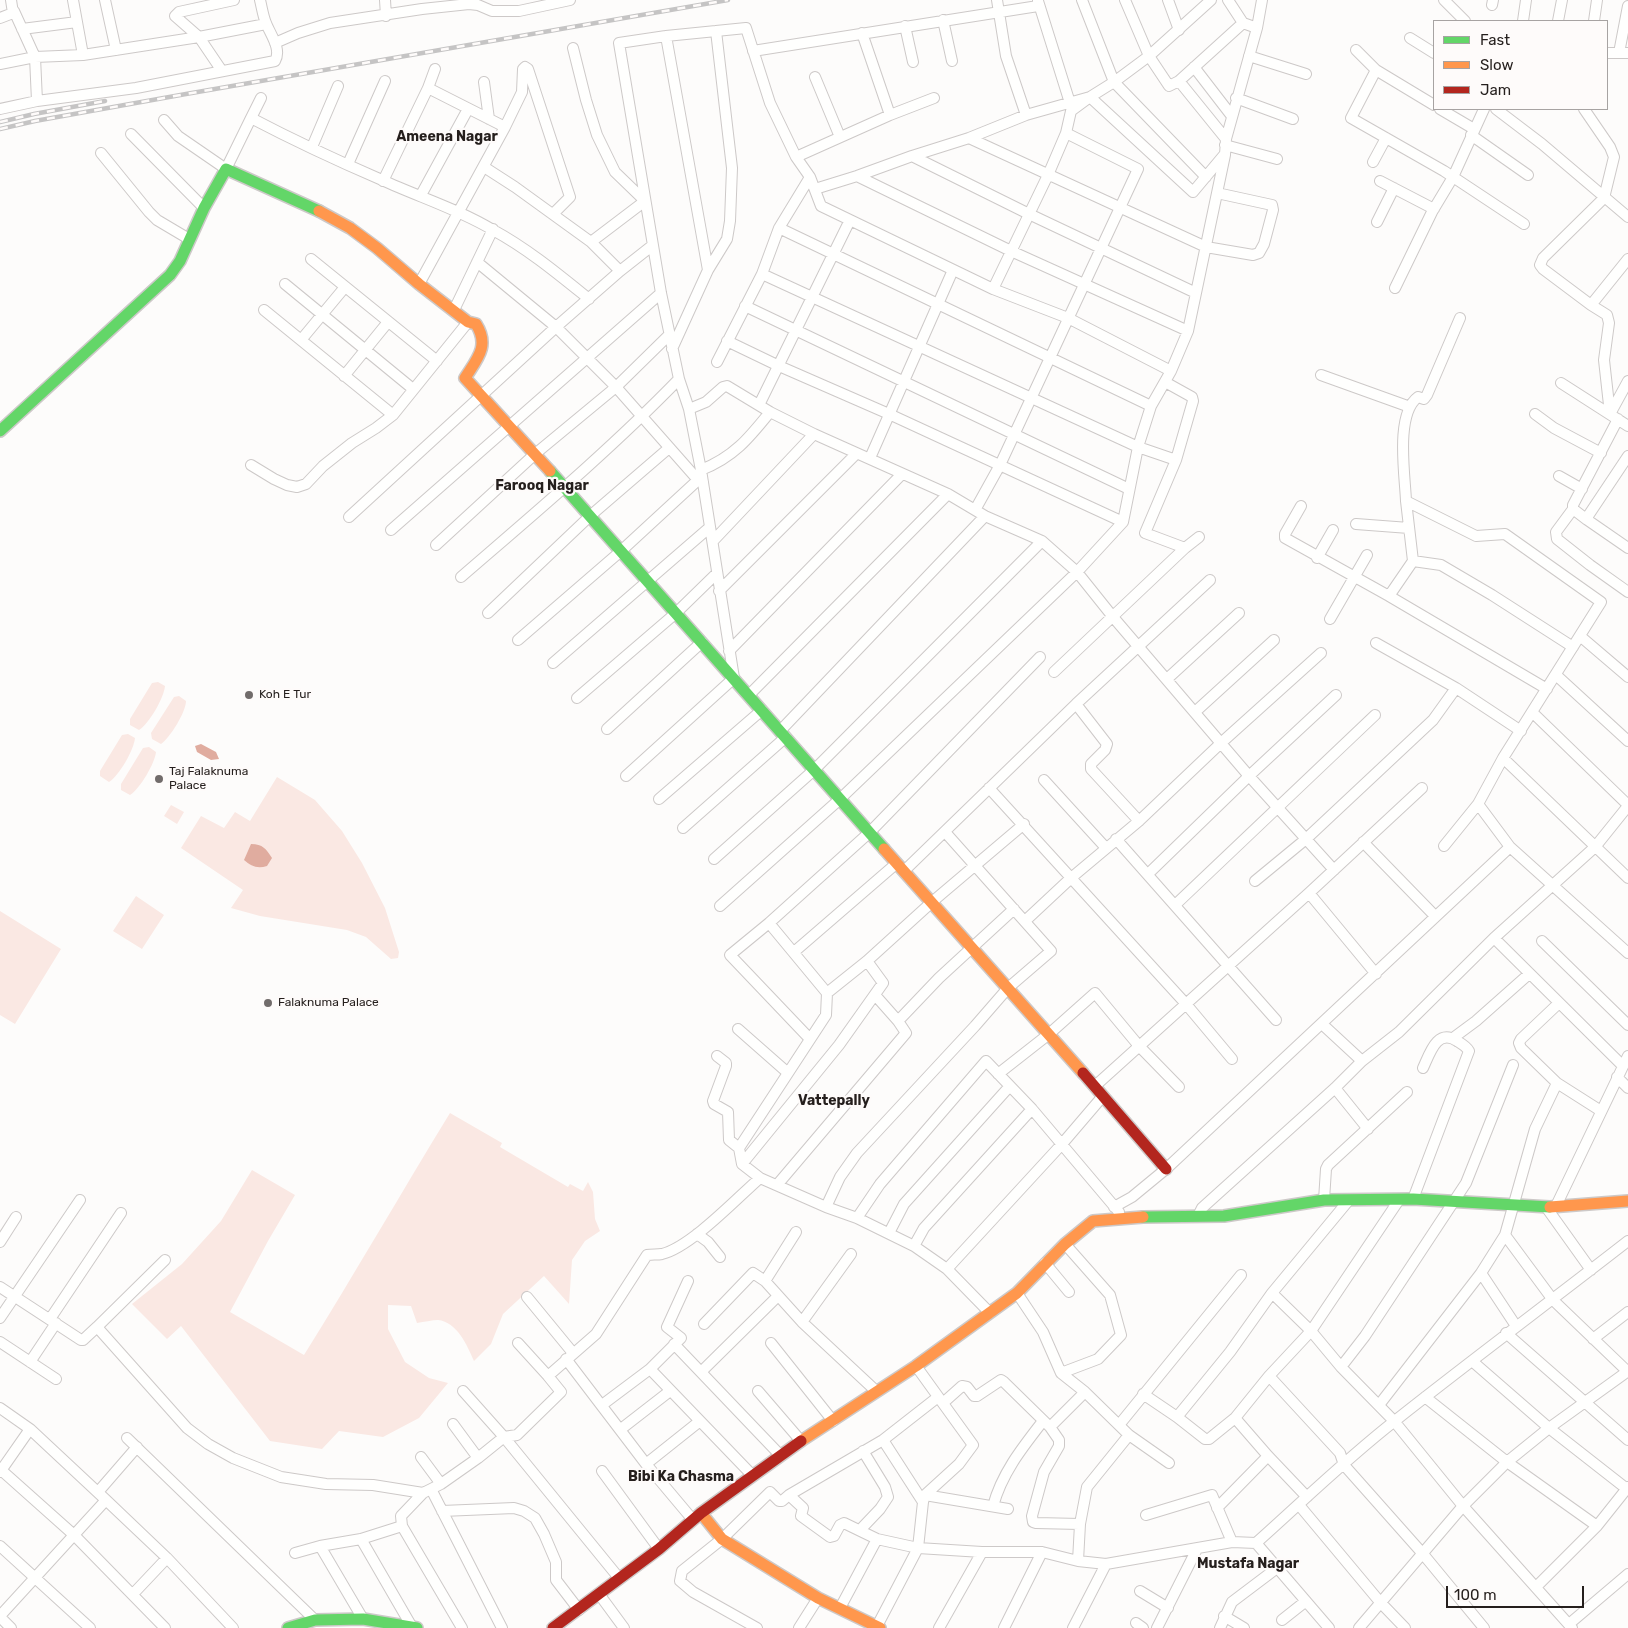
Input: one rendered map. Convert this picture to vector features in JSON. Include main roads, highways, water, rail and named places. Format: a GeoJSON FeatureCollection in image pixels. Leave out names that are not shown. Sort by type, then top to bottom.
{"type":"FeatureCollection","features":[{"type":"Feature","properties":{"kind":"railway"},"geometry":{"type":"LineString","coordinates":[[0,129],[186,94],[728,0]]}},
{"type":"Feature","properties":{"kind":"railway"},"geometry":{"type":"LineString","coordinates":[[0,122],[105,101]]}},
{"type":"Feature","properties":{"kind":"place","name":"Koh E Tur"},"geometry":{"type":"Point","coordinates":[249,695]}},
{"type":"Feature","properties":{"kind":"place","name":"Taj Falaknuma Palace"},"geometry":{"type":"Point","coordinates":[159,779]}},
{"type":"Feature","properties":{"kind":"place","name":"Falaknuma Palace"},"geometry":{"type":"Point","coordinates":[268,1003]}},
{"type":"Feature","properties":{"kind":"district","name":"Ameena Nagar"},"geometry":{"type":"Point","coordinates":[447,137]}},
{"type":"Feature","properties":{"kind":"district","name":"Farooq Nagar"},"geometry":{"type":"Point","coordinates":[542,486]}},
{"type":"Feature","properties":{"kind":"district","name":"Vattepally"},"geometry":{"type":"Point","coordinates":[834,1101]}},
{"type":"Feature","properties":{"kind":"district","name":"Bibi Ka Chasma"},"geometry":{"type":"Point","coordinates":[681,1477]}},
{"type":"Feature","properties":{"kind":"district","name":"Mustafa Nagar"},"geometry":{"type":"Point","coordinates":[1248,1564]}}]}
